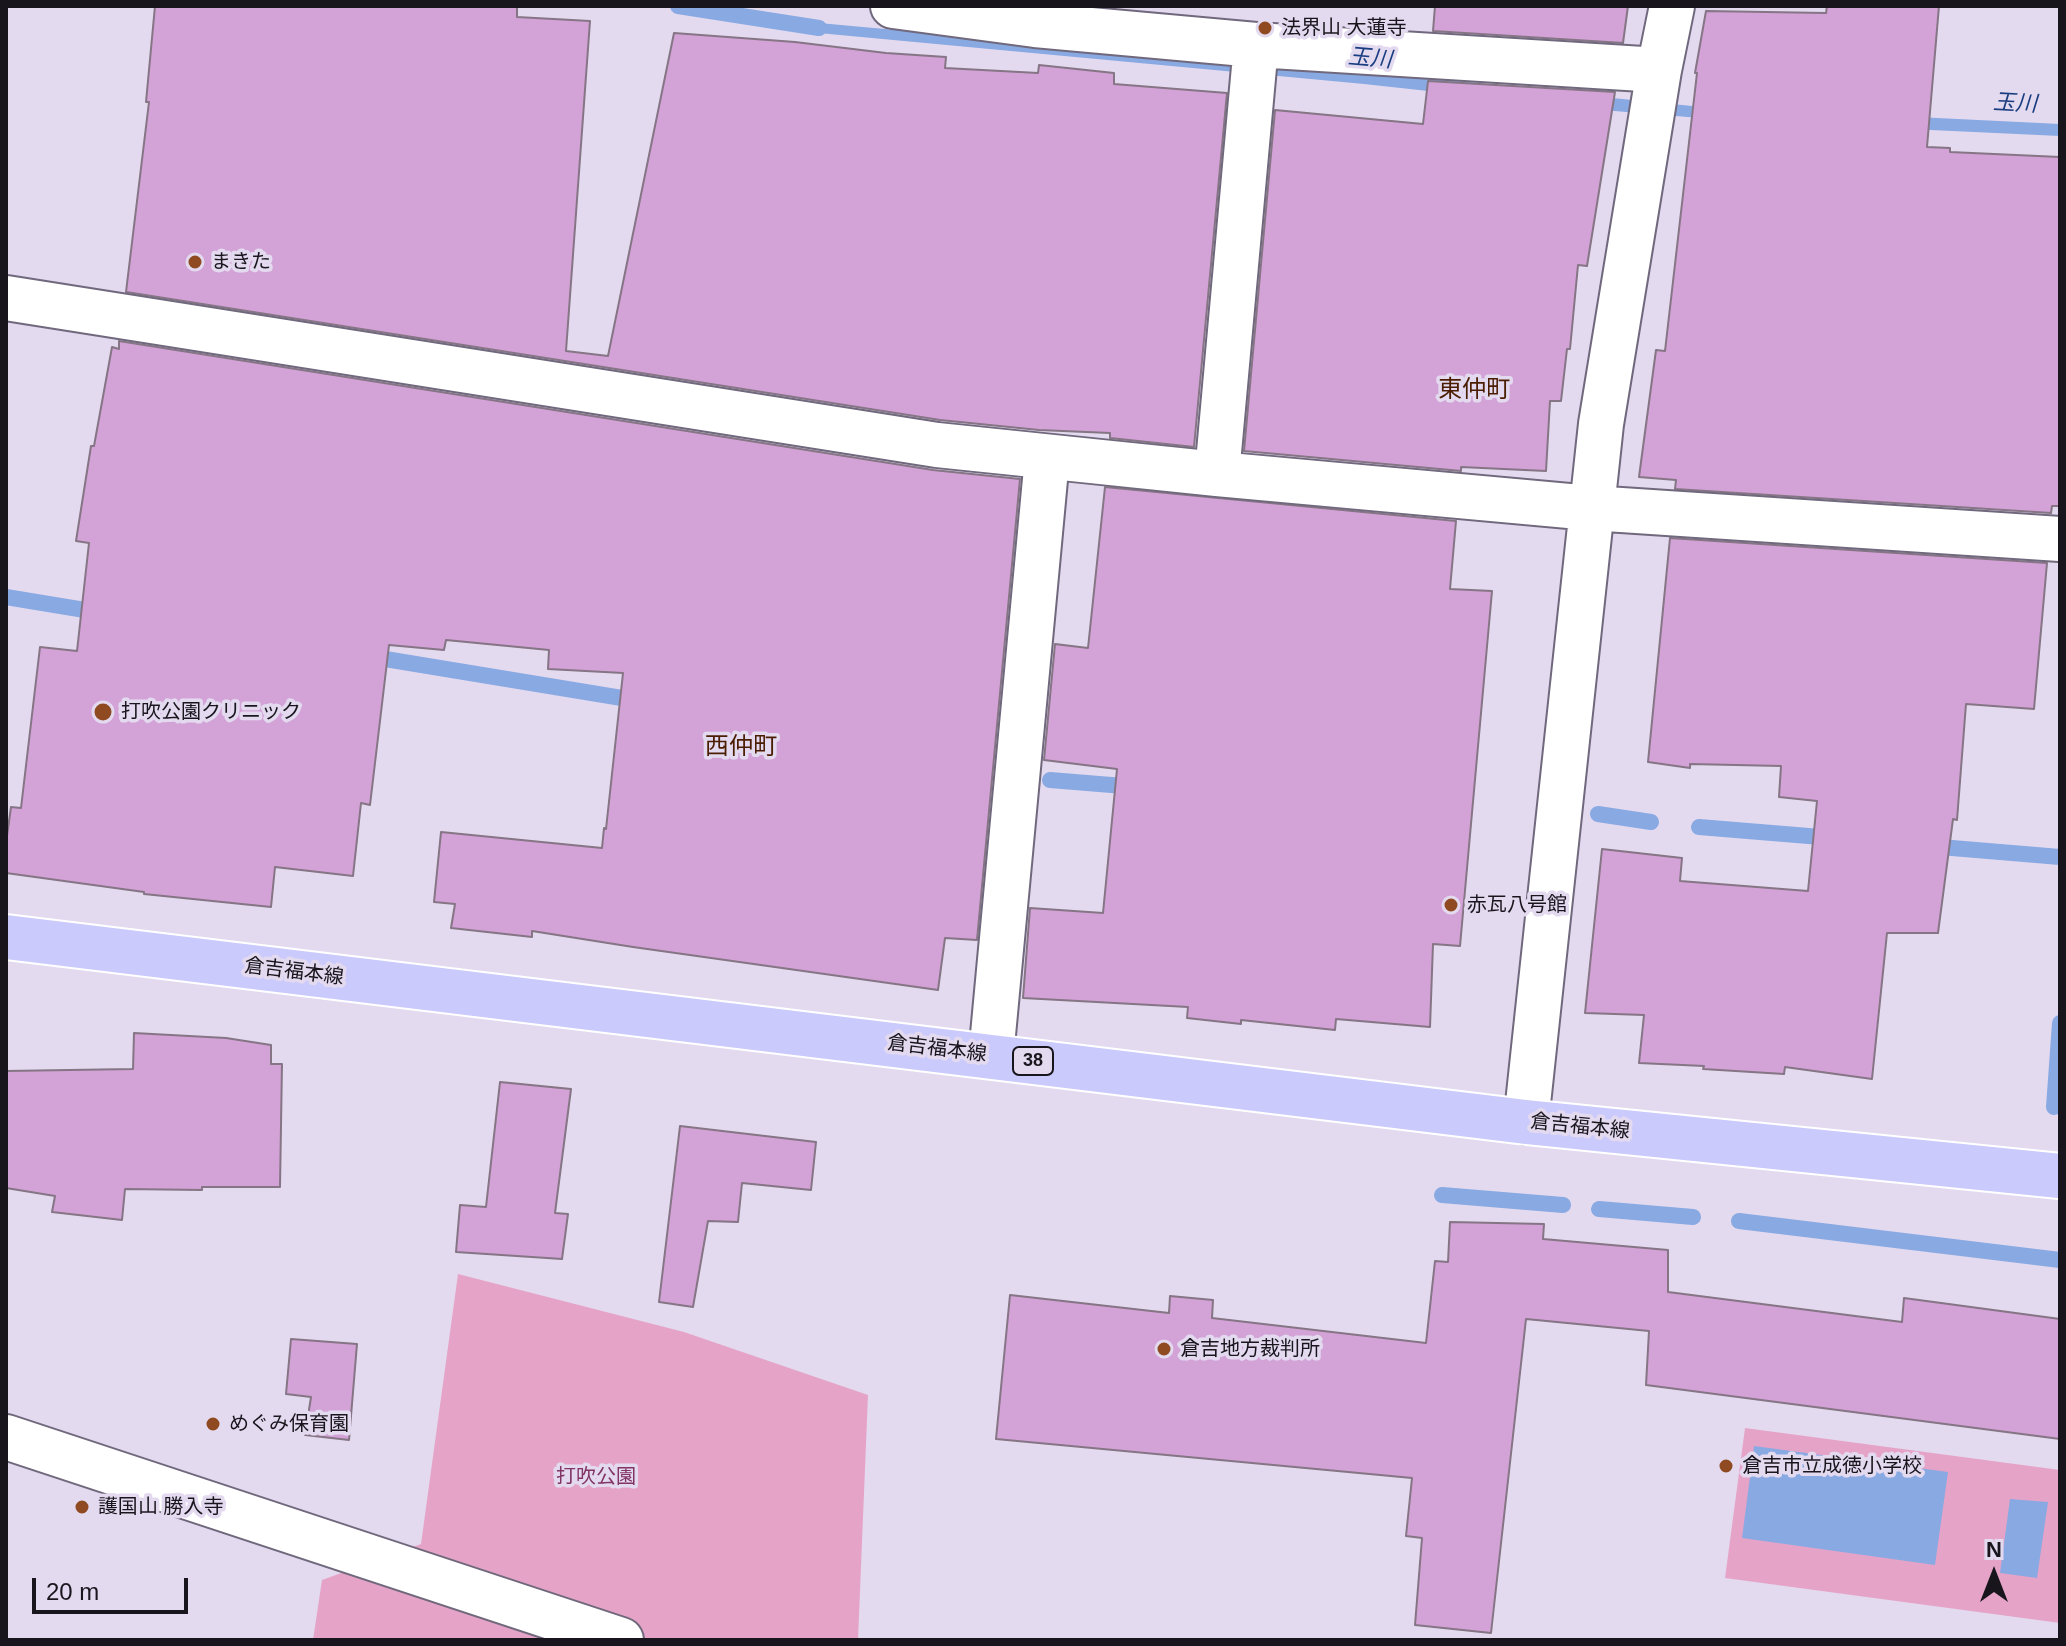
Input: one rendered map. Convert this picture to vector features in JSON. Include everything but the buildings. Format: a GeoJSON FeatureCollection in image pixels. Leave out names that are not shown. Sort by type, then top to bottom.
{"type":"FeatureCollection","features":[{"type":"Feature","properties":{"kind":"main road","name":"倉吉福本線"},"geometry":{"type":"LineString","coordinates":[[6,937],[1526,1122],[2060,1176]]}},
{"type":"Feature","properties":{"kind":"street"},"geometry":{"type":"LineString","coordinates":[[893,6],[1036,16],[1256,45],[1659,70]]}},
{"type":"Feature","properties":{"kind":"street"},"geometry":{"type":"LineString","coordinates":[[1526,1122],[1603,408],[1672,6]]}},
{"type":"Feature","properties":{"kind":"street"},"geometry":{"type":"LineString","coordinates":[[1217,474],[1256,45]]}},
{"type":"Feature","properties":{"kind":"street"},"geometry":{"type":"LineString","coordinates":[[6,298],[921,443],[1047,458],[1591,508],[2060,539]]}},
{"type":"Feature","properties":{"kind":"street"},"geometry":{"type":"LineString","coordinates":[[991,1056],[1047,458]]}},
{"type":"Feature","properties":{"kind":"street"},"geometry":{"type":"LineString","coordinates":[[6,1437],[621,1640]]}},
{"type":"Feature","properties":{"kind":"green space","name":"打吹公園"},"geometry":{"type":"Polygon","coordinates":[[[458,1274],[684,1332],[868,1395],[858,1640],[313,1640],[322,1580],[421,1544],[458,1274]]]}},
{"type":"Feature","properties":{"kind":"green space"},"geometry":{"type":"Polygon","coordinates":[[[1745,1428],[2060,1470],[2060,1623],[1725,1578],[1745,1428]]]}},
{"type":"Feature","properties":{"kind":"water"},"geometry":{"type":"Polygon","coordinates":[[[797,21],[1479,83],[1692,106],[2060,124],[2060,136],[1737,121],[1602,110],[1364,84],[797,31],[797,21]]]}},
{"type":"Feature","properties":{"kind":"water"},"geometry":{"type":"Polygon","coordinates":[[[1754,1446],[1948,1472],[1935,1565],[1742,1538],[1754,1446]]]}},
{"type":"Feature","properties":{"kind":"water"},"geometry":{"type":"Polygon","coordinates":[[[2010,1499],[2048,1502],[2037,1578],[2000,1573],[2010,1499]]]}},
{"type":"Feature","properties":{"kind":"waterway","name":"玉川"},"geometry":{"type":"LineString","coordinates":[[678,6],[819,28]]}},
{"type":"Feature","properties":{"kind":"waterway"},"geometry":{"type":"LineString","coordinates":[[6,597],[103,613]]}},
{"type":"Feature","properties":{"kind":"waterway"},"geometry":{"type":"LineString","coordinates":[[367,656],[640,701]]}},
{"type":"Feature","properties":{"kind":"waterway"},"geometry":{"type":"LineString","coordinates":[[1050,780],[1136,787]]}},
{"type":"Feature","properties":{"kind":"waterway"},"geometry":{"type":"LineString","coordinates":[[1598,814],[1651,822]]}},
{"type":"Feature","properties":{"kind":"waterway"},"geometry":{"type":"LineString","coordinates":[[1699,827],[1833,838]]}},
{"type":"Feature","properties":{"kind":"waterway"},"geometry":{"type":"LineString","coordinates":[[1928,846],[2060,857]]}},
{"type":"Feature","properties":{"kind":"waterway"},"geometry":{"type":"LineString","coordinates":[[2054,1107],[2060,1023]]}},
{"type":"Feature","properties":{"kind":"waterway"},"geometry":{"type":"LineString","coordinates":[[1442,1195],[1563,1205]]}},
{"type":"Feature","properties":{"kind":"waterway"},"geometry":{"type":"LineString","coordinates":[[1599,1209],[1693,1217]]}},
{"type":"Feature","properties":{"kind":"waterway"},"geometry":{"type":"LineString","coordinates":[[1739,1221],[2060,1260]]}},
{"type":"Feature","properties":{"kind":"place","name":"法界山 大蓮寺"},"geometry":{"type":"Point","coordinates":[1265,28]}},
{"type":"Feature","properties":{"kind":"place","name":"まきた"},"geometry":{"type":"Point","coordinates":[195,262]}},
{"type":"Feature","properties":{"kind":"place","name":"打吹公園クリニック"},"geometry":{"type":"Point","coordinates":[103,712]}},
{"type":"Feature","properties":{"kind":"place","name":"赤瓦八号館"},"geometry":{"type":"Point","coordinates":[1451,905]}},
{"type":"Feature","properties":{"kind":"place","name":"倉吉地方裁判所"},"geometry":{"type":"Point","coordinates":[1164,1349]}},
{"type":"Feature","properties":{"kind":"place","name":"めぐみ保育園"},"geometry":{"type":"Point","coordinates":[213,1424]}},
{"type":"Feature","properties":{"kind":"place","name":"倉吉市立成徳小学校"},"geometry":{"type":"Point","coordinates":[1726,1466]}},
{"type":"Feature","properties":{"kind":"place","name":"護国山 勝入寺"},"geometry":{"type":"Point","coordinates":[82,1507]}},
{"type":"Feature","properties":{"kind":"district","name":"東仲町"},"geometry":{"type":"Point","coordinates":[1474,390]}},
{"type":"Feature","properties":{"kind":"district","name":"西仲町"},"geometry":{"type":"Point","coordinates":[741,747]}}]}
